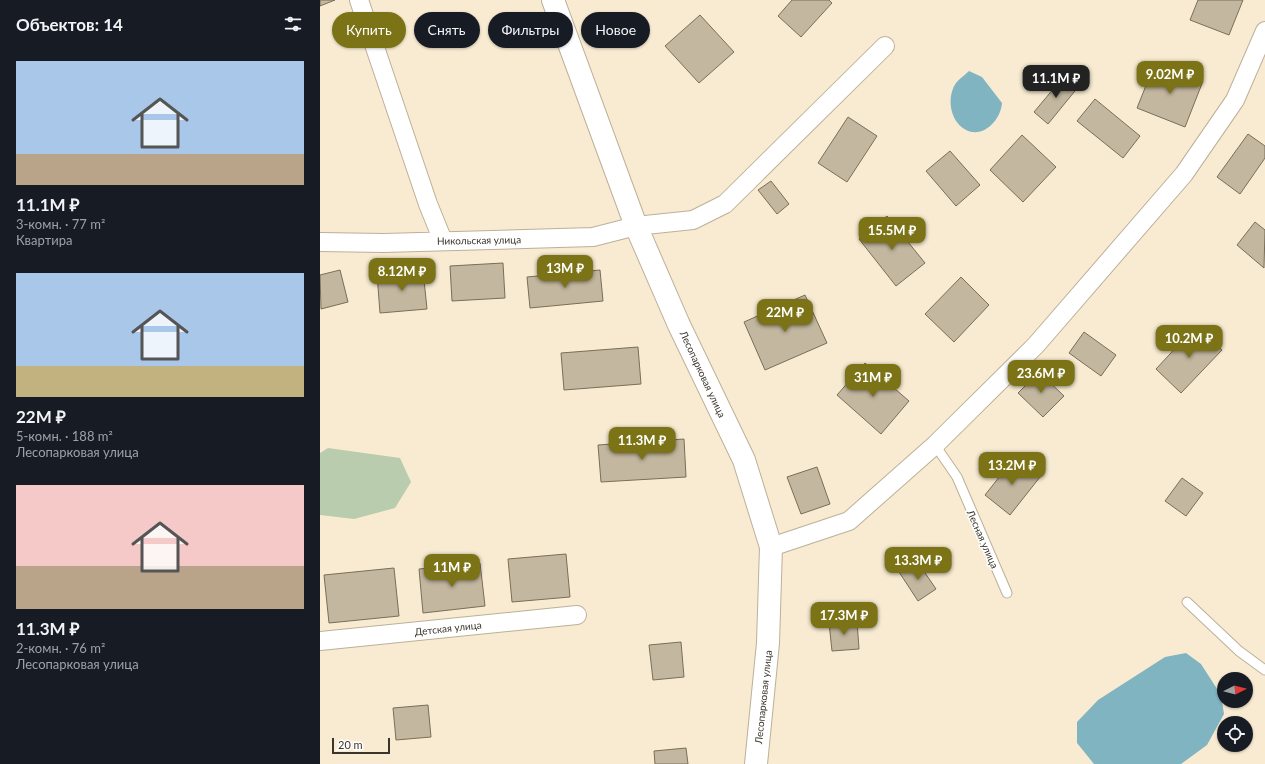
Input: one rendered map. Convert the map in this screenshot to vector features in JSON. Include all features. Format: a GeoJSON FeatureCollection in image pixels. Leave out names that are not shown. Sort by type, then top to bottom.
{"type":"FeatureCollection","features":[{"type":"Feature","properties":{"kind":"street"},"geometry":{"type":"LineString","coordinates":[[359,0],[428,204],[443,241]]}},
{"type":"Feature","properties":{"kind":"street","name":"Лесопарковая улица"},"geometry":{"type":"LineString","coordinates":[[553,0],[636,226],[679,325],[744,460],[771,547],[768,643],[756,764]]}},
{"type":"Feature","properties":{"kind":"street"},"geometry":{"type":"LineString","coordinates":[[771,547],[848,521],[935,445],[1036,346],[1184,174],[1235,100],[1265,31]]}},
{"type":"Feature","properties":{"kind":"street","name":"Никольская улица"},"geometry":{"type":"LineString","coordinates":[[320,242],[443,241],[593,237],[636,226],[693,220],[725,204],[885,46]]}},
{"type":"Feature","properties":{"kind":"street","name":"Детская улица"},"geometry":{"type":"LineString","coordinates":[[320,641],[577,615]]}},
{"type":"Feature","properties":{"kind":"lane","name":"Лесная улица"},"geometry":{"type":"LineString","coordinates":[[935,445],[956,477],[1007,593]]}},
{"type":"Feature","properties":{"kind":"lane"},"geometry":{"type":"LineString","coordinates":[[1187,602],[1240,651],[1265,670]]}},
{"type":"Feature","properties":{"kind":"green space"},"geometry":{"type":"Polygon","coordinates":[[[328,448],[400,458],[411,482],[395,508],[354,519],[320,515],[320,453],[328,448]]]}},
{"type":"Feature","properties":{"kind":"water"},"geometry":{"type":"Polygon","coordinates":[[[969,71],[982,77],[1002,103],[1001,109],[995,121],[985,130],[979,132],[966,130],[961,126],[956,121],[951,109],[951,95],[953,89],[957,82],[969,71]]]}},
{"type":"Feature","properties":{"kind":"water"},"geometry":{"type":"Polygon","coordinates":[[[1186,653],[1201,664],[1217,689],[1217,708],[1223,708],[1224,714],[1223,716],[1217,716],[1217,727],[1207,745],[1181,764],[1094,764],[1077,743],[1077,722],[1098,700],[1165,657],[1186,653]]]}},
{"type":"Feature","properties":{"kind":"building"},"geometry":{"type":"Polygon","coordinates":[[[320,0],[335,0],[320,6],[320,0]]]}},
{"type":"Feature","properties":{"kind":"building"},"geometry":{"type":"Polygon","coordinates":[[[792,0],[829,0],[832,3],[801,37],[778,16],[792,0]]]}},
{"type":"Feature","properties":{"kind":"building"},"geometry":{"type":"Polygon","coordinates":[[[1198,0],[1243,0],[1229,35],[1190,20],[1198,0]]]}},
{"type":"Feature","properties":{"kind":"building"},"geometry":{"type":"Polygon","coordinates":[[[700,15],[734,52],[699,83],[665,46],[700,15]]]}},
{"type":"Feature","properties":{"kind":"building"},"geometry":{"type":"Polygon","coordinates":[[[1155,63],[1203,81],[1185,127],[1137,108],[1155,63]]]}},
{"type":"Feature","properties":{"kind":"building"},"geometry":{"type":"Polygon","coordinates":[[[1065,75],[1079,86],[1048,124],[1034,112],[1065,75]]]}},
{"type":"Feature","properties":{"kind":"building"},"geometry":{"type":"Polygon","coordinates":[[[1095,99],[1140,136],[1123,158],[1077,121],[1095,99]]]}},
{"type":"Feature","properties":{"kind":"building"},"geometry":{"type":"Polygon","coordinates":[[[848,117],[877,136],[847,182],[818,163],[848,117]]]}},
{"type":"Feature","properties":{"kind":"building"},"geometry":{"type":"Polygon","coordinates":[[[1248,134],[1265,146],[1265,158],[1240,194],[1217,177],[1248,134]]]}},
{"type":"Feature","properties":{"kind":"building"},"geometry":{"type":"Polygon","coordinates":[[[1022,135],[1056,167],[1023,202],[990,170],[1022,135]]]}},
{"type":"Feature","properties":{"kind":"building"},"geometry":{"type":"Polygon","coordinates":[[[950,151],[980,185],[956,206],[926,171],[950,151]]]}},
{"type":"Feature","properties":{"kind":"building"},"geometry":{"type":"Polygon","coordinates":[[[771,181],[789,204],[777,214],[758,190],[771,181]]]}},
{"type":"Feature","properties":{"kind":"building"},"geometry":{"type":"Polygon","coordinates":[[[887,216],[925,263],[896,286],[859,239],[887,216]]]}},
{"type":"Feature","properties":{"kind":"building"},"geometry":{"type":"Polygon","coordinates":[[[1255,222],[1265,230],[1264,268],[1237,245],[1255,222]]]}},
{"type":"Feature","properties":{"kind":"building"},"geometry":{"type":"Polygon","coordinates":[[[503,263],[505,298],[452,301],[450,266],[503,263]]]}},
{"type":"Feature","properties":{"kind":"building"},"geometry":{"type":"Polygon","coordinates":[[[340,270],[348,302],[321,309],[320,275],[340,270]]]}},
{"type":"Feature","properties":{"kind":"building"},"geometry":{"type":"Polygon","coordinates":[[[423,270],[427,309],[380,313],[377,274],[423,270]]]}},
{"type":"Feature","properties":{"kind":"building"},"geometry":{"type":"Polygon","coordinates":[[[600,270],[603,301],[530,308],[527,277],[600,270]]]}},
{"type":"Feature","properties":{"kind":"building"},"geometry":{"type":"Polygon","coordinates":[[[961,277],[989,305],[954,342],[925,314],[961,277]]]}},
{"type":"Feature","properties":{"kind":"building"},"geometry":{"type":"Polygon","coordinates":[[[805,295],[827,343],[765,370],[744,322],[805,295]]]}},
{"type":"Feature","properties":{"kind":"building"},"geometry":{"type":"Polygon","coordinates":[[[1196,326],[1222,350],[1181,393],[1156,369],[1196,326]]]}},
{"type":"Feature","properties":{"kind":"building"},"geometry":{"type":"Polygon","coordinates":[[[1084,332],[1116,355],[1101,376],[1069,353],[1084,332]]]}},
{"type":"Feature","properties":{"kind":"building"},"geometry":{"type":"Polygon","coordinates":[[[638,347],[641,384],[564,390],[561,353],[638,347]]]}},
{"type":"Feature","properties":{"kind":"building"},"geometry":{"type":"Polygon","coordinates":[[[865,363],[909,401],[881,434],[837,395],[865,363]]]}},
{"type":"Feature","properties":{"kind":"building"},"geometry":{"type":"Polygon","coordinates":[[[1039,372],[1064,396],[1043,417],[1018,393],[1039,372]]]}},
{"type":"Feature","properties":{"kind":"building"},"geometry":{"type":"Polygon","coordinates":[[[684,439],[686,477],[601,482],[598,445],[684,439]]]}},
{"type":"Feature","properties":{"kind":"building"},"geometry":{"type":"Polygon","coordinates":[[[1015,457],[1040,477],[1010,515],[985,495],[1015,457]]]}},
{"type":"Feature","properties":{"kind":"building"},"geometry":{"type":"Polygon","coordinates":[[[817,467],[830,504],[801,514],[787,477],[817,467]]]}},
{"type":"Feature","properties":{"kind":"building"},"geometry":{"type":"Polygon","coordinates":[[[1182,478],[1203,493],[1186,516],[1165,501],[1182,478]]]}},
{"type":"Feature","properties":{"kind":"building"},"geometry":{"type":"Polygon","coordinates":[[[566,554],[570,597],[512,602],[508,559],[566,554]]]}},
{"type":"Feature","properties":{"kind":"building"},"geometry":{"type":"Polygon","coordinates":[[[917,561],[936,589],[918,601],[899,572],[917,561]]]}},
{"type":"Feature","properties":{"kind":"building"},"geometry":{"type":"Polygon","coordinates":[[[480,563],[485,606],[423,613],[419,569],[480,563]]]}},
{"type":"Feature","properties":{"kind":"building"},"geometry":{"type":"Polygon","coordinates":[[[394,568],[399,616],[329,623],[324,575],[394,568]]]}},
{"type":"Feature","properties":{"kind":"building"},"geometry":{"type":"Polygon","coordinates":[[[857,621],[859,649],[832,651],[829,623],[857,621]]]}},
{"type":"Feature","properties":{"kind":"building"},"geometry":{"type":"Polygon","coordinates":[[[681,642],[684,677],[653,680],[649,645],[681,642]]]}},
{"type":"Feature","properties":{"kind":"building"},"geometry":{"type":"Polygon","coordinates":[[[428,705],[431,737],[396,740],[393,708],[428,705]]]}},
{"type":"Feature","properties":{"kind":"building"},"geometry":{"type":"Polygon","coordinates":[[[686,748],[688,764],[655,764],[654,751],[686,748]]]}}]}
